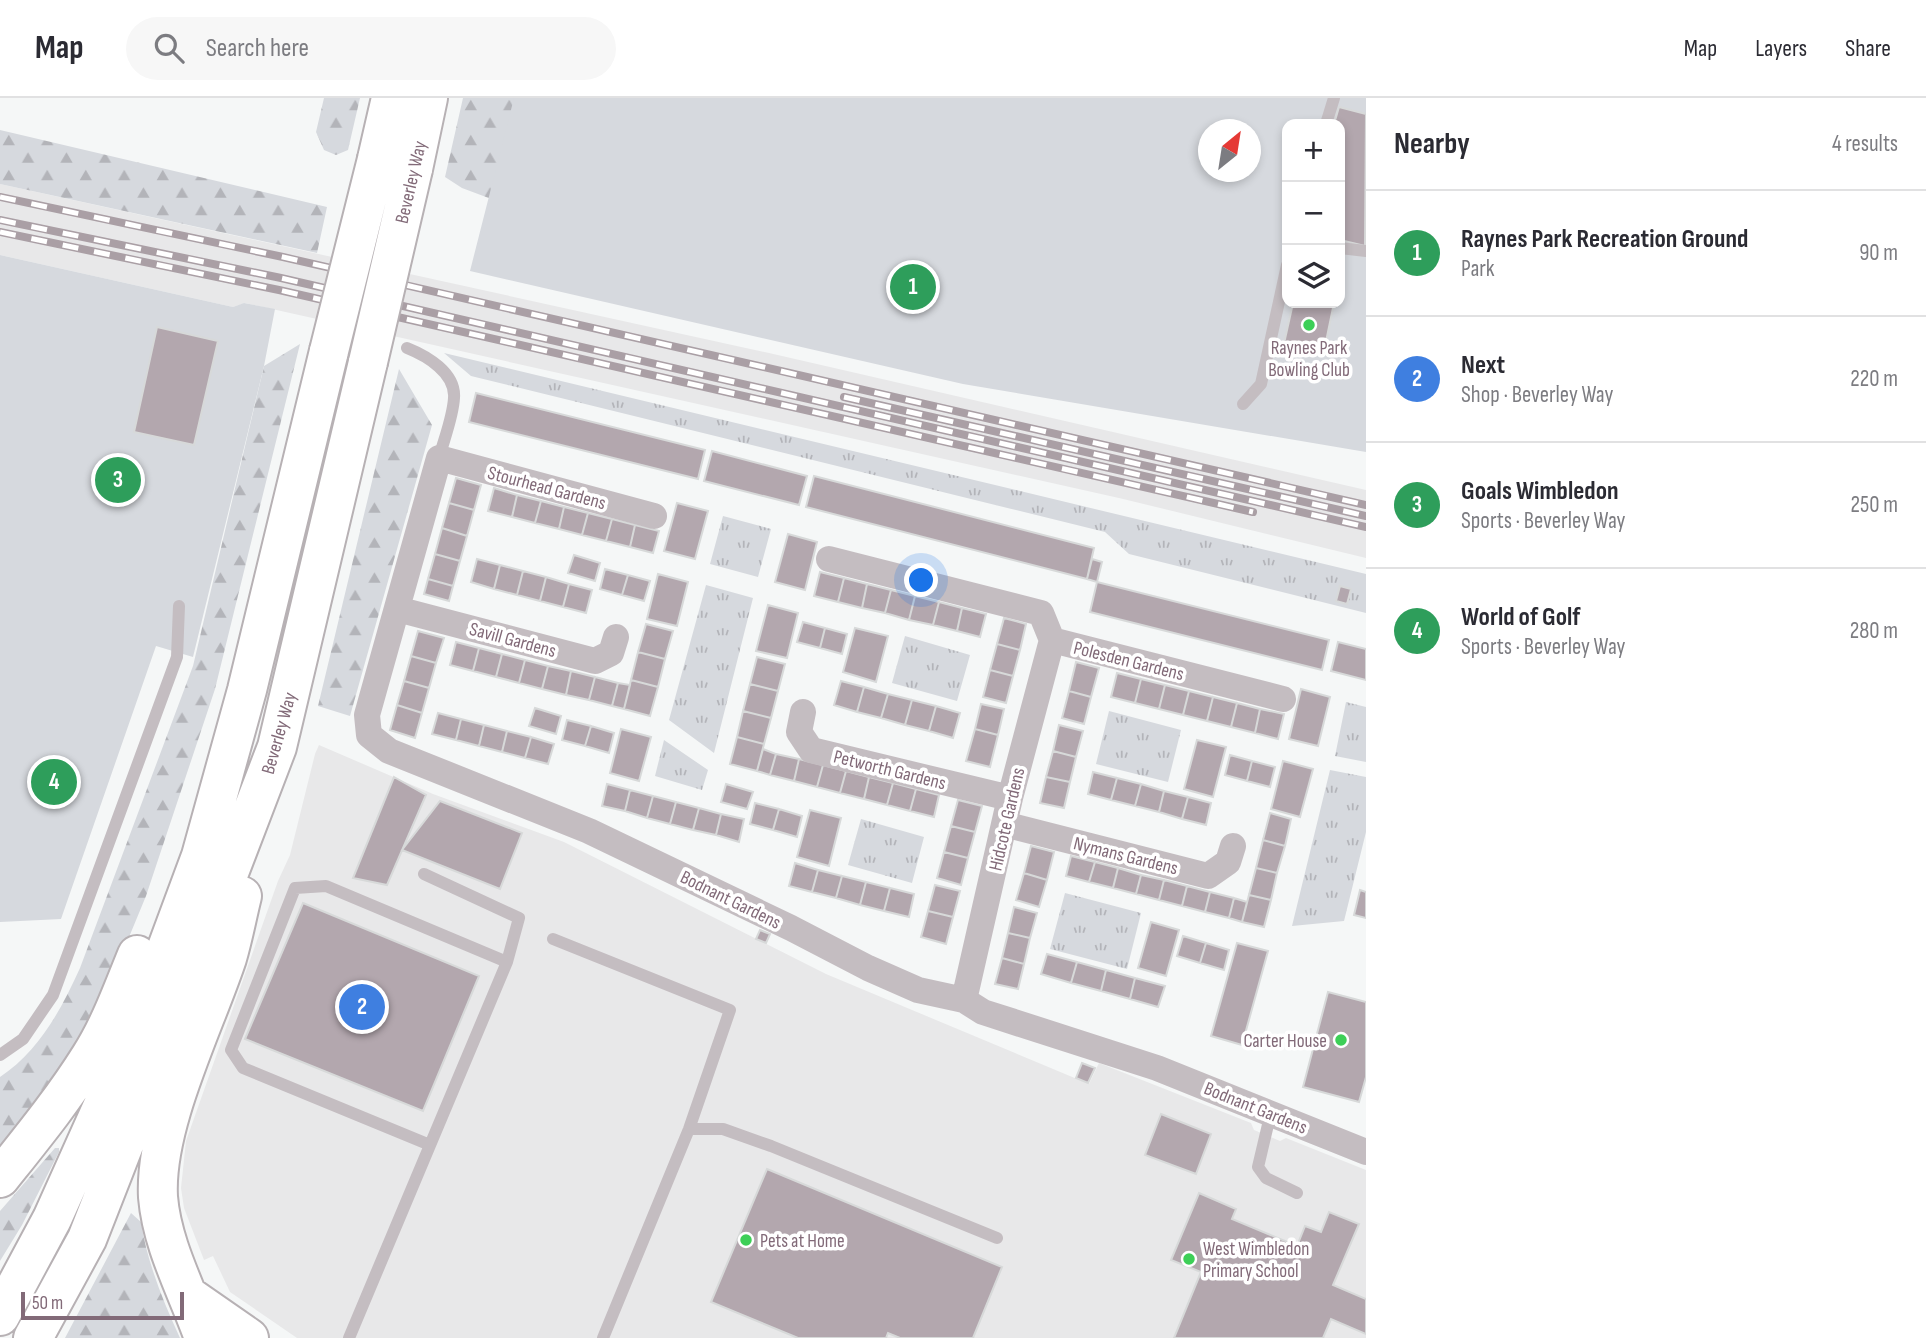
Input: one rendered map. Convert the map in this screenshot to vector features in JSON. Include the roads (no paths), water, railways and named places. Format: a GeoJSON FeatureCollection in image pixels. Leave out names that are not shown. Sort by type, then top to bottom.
{"type":"FeatureCollection","features":[{"type":"Feature","properties":{"kind":"highway","name":"Beverley Way"},"geometry":{"type":"LineString","coordinates":[[0,1316],[52,1219],[135,1034],[201,856],[247,690],[391,98]]}},
{"type":"Feature","properties":{"kind":"highway","name":"Beverley Way"},"geometry":{"type":"LineString","coordinates":[[33,1338],[87,1238],[277,747],[428,98]]}},
{"type":"Feature","properties":{"kind":"highway"},"geometry":{"type":"LineString","coordinates":[[0,1178],[53,1112],[91,1056],[118,1002],[247,690]]}},
{"type":"Feature","properties":{"kind":"highway"},"geometry":{"type":"LineString","coordinates":[[204,1338],[162,1221],[158,1198],[160,1155],[173,1106],[228,955],[277,747]]}},
{"type":"Feature","properties":{"kind":"highway"},"geometry":{"type":"LineString","coordinates":[[190,1297],[248,1338]]}},
{"type":"Feature","properties":{"kind":"street","name":"Stourhead Gardens"},"geometry":{"type":"LineString","coordinates":[[439,458],[654,516]]}},
{"type":"Feature","properties":{"kind":"street","name":"Bodnant Gardens"},"geometry":{"type":"LineString","coordinates":[[439,458],[367,715],[369,735],[389,751],[589,831],[918,990],[964,1000],[983,1012],[1157,1068],[1366,1152]]}},
{"type":"Feature","properties":{"kind":"street","name":"Polesden Gardens"},"geometry":{"type":"LineString","coordinates":[[829,559],[1041,613],[1052,640],[1283,699]]}},
{"type":"Feature","properties":{"kind":"street","name":"Savill Gardens"},"geometry":{"type":"LineString","coordinates":[[397,609],[595,661],[611,653],[616,637]]}},
{"type":"Feature","properties":{"kind":"street","name":"Hidcote Gardens"},"geometry":{"type":"LineString","coordinates":[[964,1000],[1010,798],[1052,640]]}},
{"type":"Feature","properties":{"kind":"street","name":"Petworth Gardens"},"geometry":{"type":"LineString","coordinates":[[803,712],[799,732],[811,750],[1010,798]]}},
{"type":"Feature","properties":{"kind":"street","name":"Nymans Gardens"},"geometry":{"type":"LineString","coordinates":[[1004,824],[1208,876],[1228,862],[1233,846]]}},
{"type":"Feature","properties":{"kind":"lane"},"geometry":{"type":"LineString","coordinates":[[1328,119],[1334,98]]}},
{"type":"Feature","properties":{"kind":"lane"},"geometry":{"type":"LineString","coordinates":[[1345,249],[1366,251]]}},
{"type":"Feature","properties":{"kind":"lane"},"geometry":{"type":"LineString","coordinates":[[1243,404],[1261,384],[1282,288]]}},
{"type":"Feature","properties":{"kind":"lane"},"geometry":{"type":"LineString","coordinates":[[407,348],[427,356],[446,374],[455,396],[439,458]]}},
{"type":"Feature","properties":{"kind":"lane"},"geometry":{"type":"LineString","coordinates":[[0,1055],[23,1039],[53,995],[177,657],[179,606]]}},
{"type":"Feature","properties":{"kind":"lane"},"geometry":{"type":"LineString","coordinates":[[349,1338],[507,962],[519,918],[424,874]]}},
{"type":"Feature","properties":{"kind":"lane"},"geometry":{"type":"LineString","coordinates":[[430,1146],[243,1068],[231,1050],[266,957],[295,888],[326,886],[507,962]]}},
{"type":"Feature","properties":{"kind":"lane"},"geometry":{"type":"LineString","coordinates":[[553,939],[730,1010],[690,1129],[603,1338]]}},
{"type":"Feature","properties":{"kind":"lane"},"geometry":{"type":"LineString","coordinates":[[1271,1112],[1258,1167],[1266,1178],[1297,1192]]}},
{"type":"Feature","properties":{"kind":"lane"},"geometry":{"type":"LineString","coordinates":[[690,1129],[723,1129],[997,1238]]}},
{"type":"Feature","properties":{"kind":"railway"},"geometry":{"type":"LineString","coordinates":[[0,197],[283,257],[1366,505]]}},
{"type":"Feature","properties":{"kind":"railway"},"geometry":{"type":"LineString","coordinates":[[0,220],[281,278],[1366,527]]}},
{"type":"Feature","properties":{"kind":"railway"},"geometry":{"type":"LineString","coordinates":[[0,232],[279,290],[1253,512]]}},
{"type":"Feature","properties":{"kind":"railway"},"geometry":{"type":"LineString","coordinates":[[844,397],[1366,516]]}},
{"type":"Feature","properties":{"kind":"place","name":"Raynes Park Recreation Ground"},"geometry":{"type":"Point","coordinates":[913,287]}},
{"type":"Feature","properties":{"kind":"place","name":"Raynes Park Bowling Club"},"geometry":{"type":"Point","coordinates":[1309,325]}},
{"type":"Feature","properties":{"kind":"place","name":"Goals Wimbledon"},"geometry":{"type":"Point","coordinates":[118,480]}},
{"type":"Feature","properties":{"kind":"place","name":"World of Golf"},"geometry":{"type":"Point","coordinates":[54,782]}},
{"type":"Feature","properties":{"kind":"place","name":"Next"},"geometry":{"type":"Point","coordinates":[362,1007]}},
{"type":"Feature","properties":{"kind":"place","name":"Carter House"},"geometry":{"type":"Point","coordinates":[1341,1040]}},
{"type":"Feature","properties":{"kind":"place","name":"Pets at Home"},"geometry":{"type":"Point","coordinates":[746,1240]}},
{"type":"Feature","properties":{"kind":"place","name":"West Wimbledon Primary School"},"geometry":{"type":"Point","coordinates":[1189,1259]}}]}
